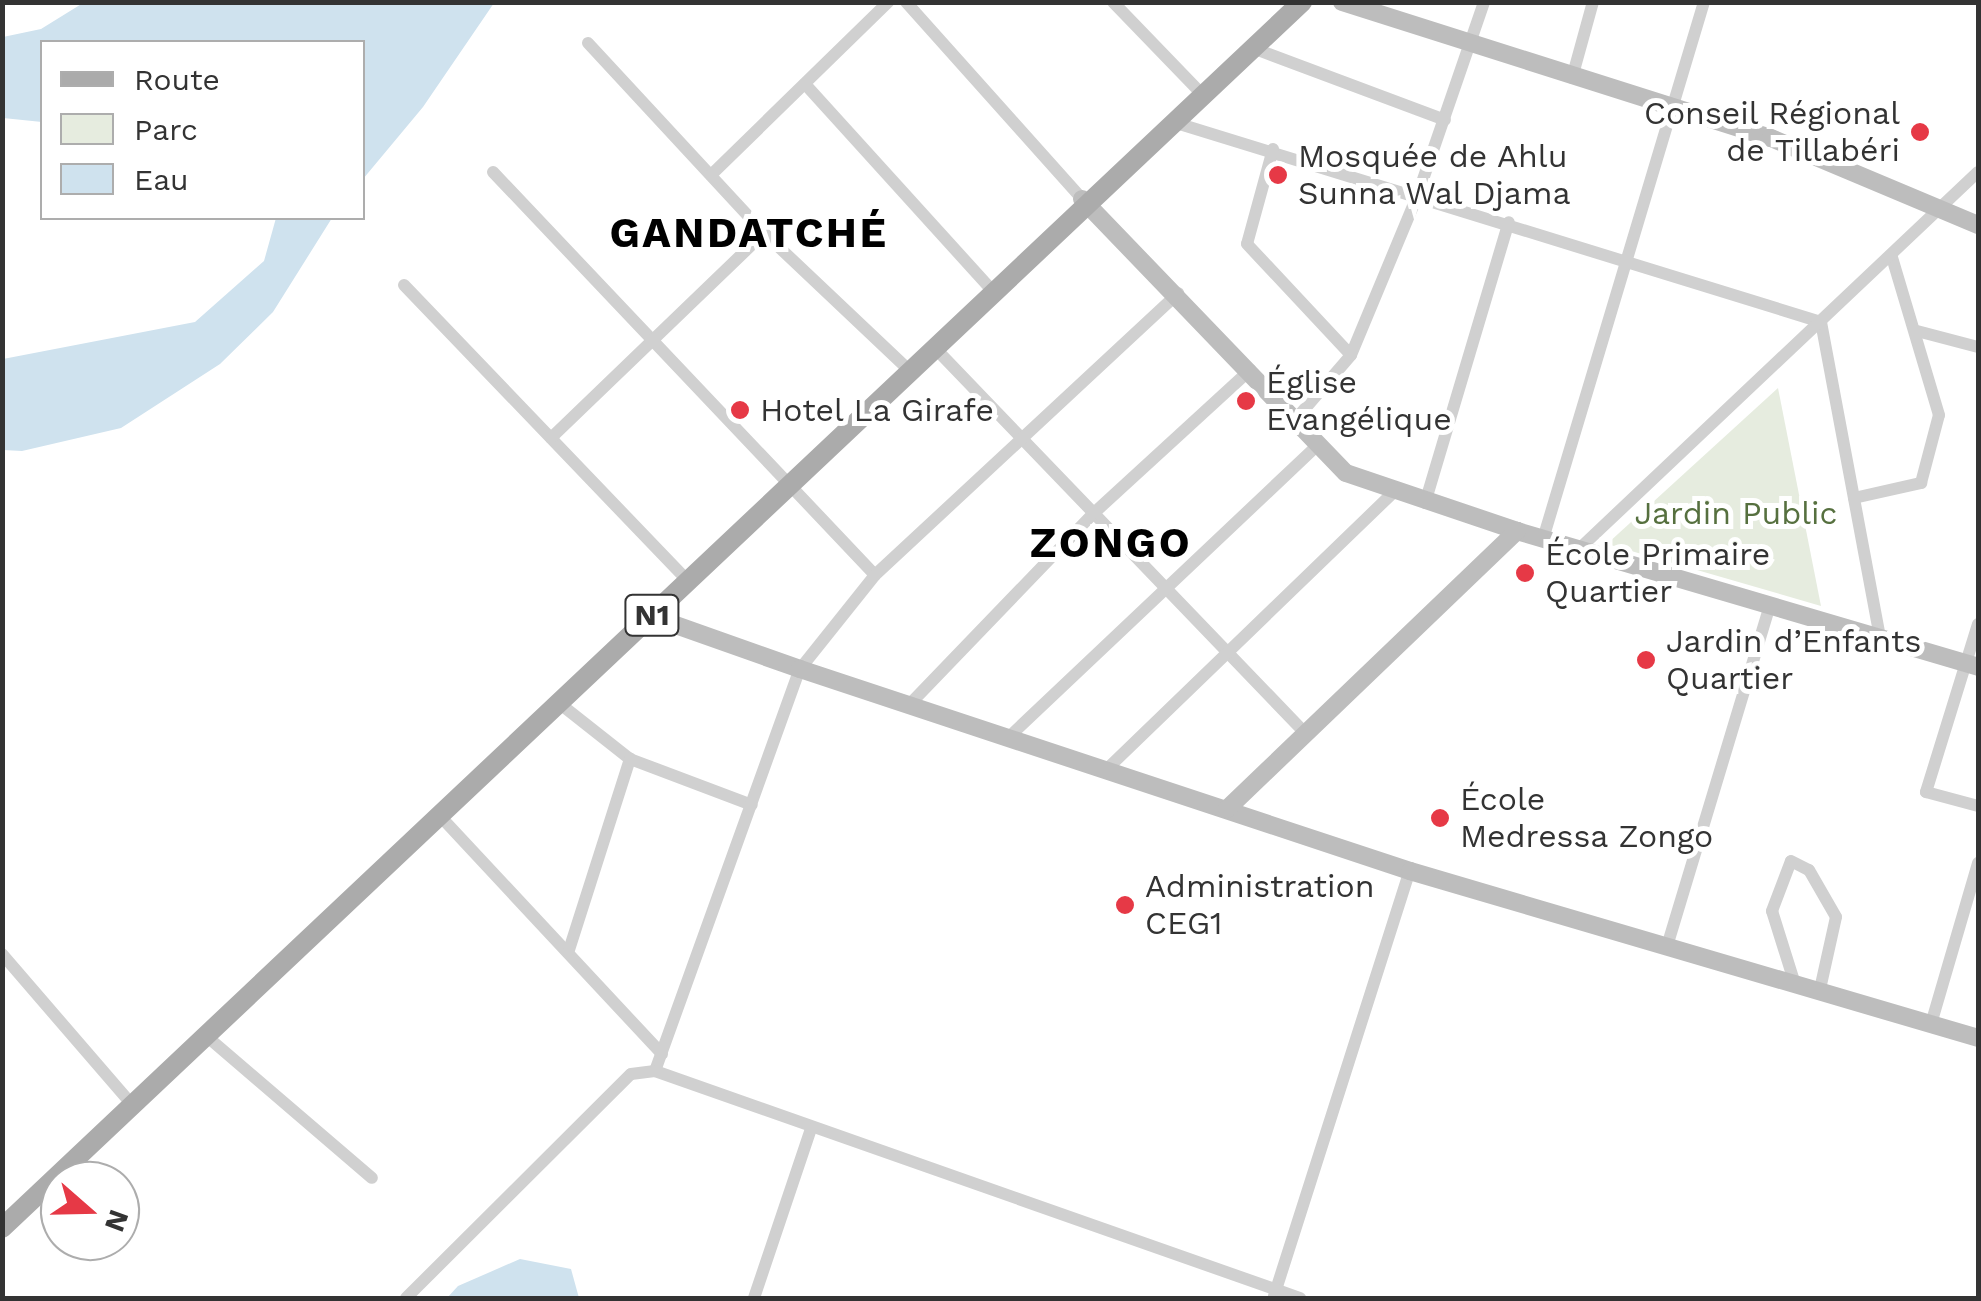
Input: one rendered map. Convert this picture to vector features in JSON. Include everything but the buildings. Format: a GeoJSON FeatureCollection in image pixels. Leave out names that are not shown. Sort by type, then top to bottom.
{"type":"FeatureCollection","features":[{"type":"Feature","properties":{"kind":"main road","name":"N1"},"geometry":{"type":"LineString","coordinates":[[205,1035],[558,704],[681,574],[907,368],[988,286],[1173,122],[1287,2]]}},
{"type":"Feature","properties":{"kind":"main road","name":"N1"},"geometry":{"type":"LineString","coordinates":[[907,368],[934,347],[1085,202],[1196,88],[1302,2]]}},
{"type":"Feature","properties":{"kind":"main road","name":"N1"},"geometry":{"type":"LineString","coordinates":[[2,1228],[788,477]]}},
{"type":"Feature","properties":{"kind":"main road","name":"N1"},"geometry":{"type":"LineString","coordinates":[[2,1216],[132,1105]]}},
{"type":"Feature","properties":{"kind":"street"},"geometry":{"type":"LineString","coordinates":[[711,175],[888,2]]}},
{"type":"Feature","properties":{"kind":"street"},"geometry":{"type":"LineString","coordinates":[[906,2],[1085,202],[1178,293],[1346,473],[1424,503],[1972,665]]}},
{"type":"Feature","properties":{"kind":"street"},"geometry":{"type":"LineString","coordinates":[[1112,2],[1196,88]]}},
{"type":"Feature","properties":{"kind":"street"},"geometry":{"type":"LineString","coordinates":[[1342,2],[1771,138],[1939,213],[1978,225]]}},
{"type":"Feature","properties":{"kind":"street"},"geometry":{"type":"LineString","coordinates":[[1296,419],[1351,355],[1418,194],[1484,2]]}},
{"type":"Feature","properties":{"kind":"street"},"geometry":{"type":"LineString","coordinates":[[1572,78],[1593,2]]}},
{"type":"Feature","properties":{"kind":"street"},"geometry":{"type":"LineString","coordinates":[[1544,539],[1704,2]]}},
{"type":"Feature","properties":{"kind":"street"},"geometry":{"type":"LineString","coordinates":[[588,43],[764,233],[907,368]]}},
{"type":"Feature","properties":{"kind":"street"},"geometry":{"type":"LineString","coordinates":[[1247,46],[1445,120]]}},
{"type":"Feature","properties":{"kind":"street"},"geometry":{"type":"LineString","coordinates":[[805,84],[988,286]]}},
{"type":"Feature","properties":{"kind":"street"},"geometry":{"type":"LineString","coordinates":[[1173,122],[1273,149],[1822,322]]}},
{"type":"Feature","properties":{"kind":"street"},"geometry":{"type":"LineString","coordinates":[[1273,149],[1247,244],[1351,355]]}},
{"type":"Feature","properties":{"kind":"street"},"geometry":{"type":"LineString","coordinates":[[493,172],[650,342],[788,477],[875,575]]}},
{"type":"Feature","properties":{"kind":"street"},"geometry":{"type":"LineString","coordinates":[[1579,549],[1939,213],[1978,172]]}},
{"type":"Feature","properties":{"kind":"street"},"geometry":{"type":"LineString","coordinates":[[1424,503],[1509,222]]}},
{"type":"Feature","properties":{"kind":"street"},"geometry":{"type":"LineString","coordinates":[[551,438],[764,233]]}},
{"type":"Feature","properties":{"kind":"street"},"geometry":{"type":"LineString","coordinates":[[1854,498],[1921,483],[1938,415],[1917,331],[1892,257]]}},
{"type":"Feature","properties":{"kind":"street"},"geometry":{"type":"LineString","coordinates":[[404,285],[681,574]]}},
{"type":"Feature","properties":{"kind":"street"},"geometry":{"type":"LineString","coordinates":[[655,1072],[800,669],[875,575],[1178,293]]}},
{"type":"Feature","properties":{"kind":"street"},"geometry":{"type":"LineString","coordinates":[[1822,322],[1880,637]]}},
{"type":"Feature","properties":{"kind":"street"},"geometry":{"type":"LineString","coordinates":[[1917,331],[1978,347]]}},
{"type":"Feature","properties":{"kind":"street"},"geometry":{"type":"LineString","coordinates":[[934,347],[1307,735]]}},
{"type":"Feature","properties":{"kind":"street"},"geometry":{"type":"LineString","coordinates":[[910,705],[1094,513],[1250,370]]}},
{"type":"Feature","properties":{"kind":"street"},"geometry":{"type":"LineString","coordinates":[[1010,736],[1318,444]]}},
{"type":"Feature","properties":{"kind":"street"},"geometry":{"type":"LineString","coordinates":[[1109,767],[1393,493]]}},
{"type":"Feature","properties":{"kind":"street"},"geometry":{"type":"LineString","coordinates":[[1227,809],[1517,531]]}},
{"type":"Feature","properties":{"kind":"street"},"geometry":{"type":"LineString","coordinates":[[1668,943],[1770,604]]}},
{"type":"Feature","properties":{"kind":"street"},"geometry":{"type":"LineString","coordinates":[[650,611],[800,669],[1109,767],[1410,871],[1668,943],[1978,1038]]}},
{"type":"Feature","properties":{"kind":"street"},"geometry":{"type":"LineString","coordinates":[[1978,624],[1972,665],[1926,792],[1978,806]]}},
{"type":"Feature","properties":{"kind":"street"},"geometry":{"type":"LineString","coordinates":[[558,704],[630,759],[752,805]]}},
{"type":"Feature","properties":{"kind":"street"},"geometry":{"type":"LineString","coordinates":[[568,950],[630,759]]}},
{"type":"Feature","properties":{"kind":"street"},"geometry":{"type":"LineString","coordinates":[[441,817],[662,1054]]}},
{"type":"Feature","properties":{"kind":"street"},"geometry":{"type":"LineString","coordinates":[[1794,981],[1772,911],[1791,861],[1809,870],[1836,917],[1820,989]]}},
{"type":"Feature","properties":{"kind":"street"},"geometry":{"type":"LineString","coordinates":[[1931,1024],[1973,904],[1978,863]]}},
{"type":"Feature","properties":{"kind":"street"},"geometry":{"type":"LineString","coordinates":[[1275,1294],[1410,871]]}},
{"type":"Feature","properties":{"kind":"street"},"geometry":{"type":"LineString","coordinates":[[2,954],[132,1105]]}},
{"type":"Feature","properties":{"kind":"street"},"geometry":{"type":"LineString","coordinates":[[205,1035],[372,1178]]}},
{"type":"Feature","properties":{"kind":"street"},"geometry":{"type":"LineString","coordinates":[[406,1298],[632,1074],[655,1072],[1275,1294],[1300,1298]]}},
{"type":"Feature","properties":{"kind":"street"},"geometry":{"type":"LineString","coordinates":[[754,1298],[811,1130]]}},
{"type":"Feature","properties":{"kind":"green space","name":"Jardin Public"},"geometry":{"type":"Polygon","coordinates":[[[1778,388],[1821,606],[1607,544],[1778,388]]]}},
{"type":"Feature","properties":{"kind":"water"},"geometry":{"type":"Polygon","coordinates":[[[83,2],[494,3],[423,107],[365,177],[365,40],[40,40],[40,122],[3,118],[3,37],[41,29],[83,2]]]}},
{"type":"Feature","properties":{"kind":"water"},"geometry":{"type":"Polygon","coordinates":[[[275,220],[331,220],[273,312],[220,364],[121,428],[22,451],[3,450],[3,359],[195,322],[264,261],[275,220]]]}},
{"type":"Feature","properties":{"kind":"water"},"geometry":{"type":"Polygon","coordinates":[[[520,1259],[571,1269],[579,1298],[447,1298],[458,1286],[520,1259]]]}},
{"type":"Feature","properties":{"kind":"place","name":"Conseil Régional de Tillabéri"},"geometry":{"type":"Point","coordinates":[1920,132]}},
{"type":"Feature","properties":{"kind":"place","name":"Mosquée de Ahlu Sunna Wal Djama"},"geometry":{"type":"Point","coordinates":[1278,175]}},
{"type":"Feature","properties":{"kind":"place","name":"Église Evangélique"},"geometry":{"type":"Point","coordinates":[1246,401]}},
{"type":"Feature","properties":{"kind":"place","name":"Hotel La Girafe"},"geometry":{"type":"Point","coordinates":[740,410]}},
{"type":"Feature","properties":{"kind":"place","name":"École Primaire Quartier"},"geometry":{"type":"Point","coordinates":[1525,573]}},
{"type":"Feature","properties":{"kind":"place","name":"Jardin d’Enfants Quartier"},"geometry":{"type":"Point","coordinates":[1646,660]}},
{"type":"Feature","properties":{"kind":"place","name":"École Medressa Zongo"},"geometry":{"type":"Point","coordinates":[1440,818]}},
{"type":"Feature","properties":{"kind":"place","name":"Administration CEG1"},"geometry":{"type":"Point","coordinates":[1125,905]}},
{"type":"Feature","properties":{"kind":"district","name":"GANDATCHÉ"},"geometry":{"type":"Point","coordinates":[749,233]}},
{"type":"Feature","properties":{"kind":"district","name":"ZONGO"},"geometry":{"type":"Point","coordinates":[1111,543]}}]}
